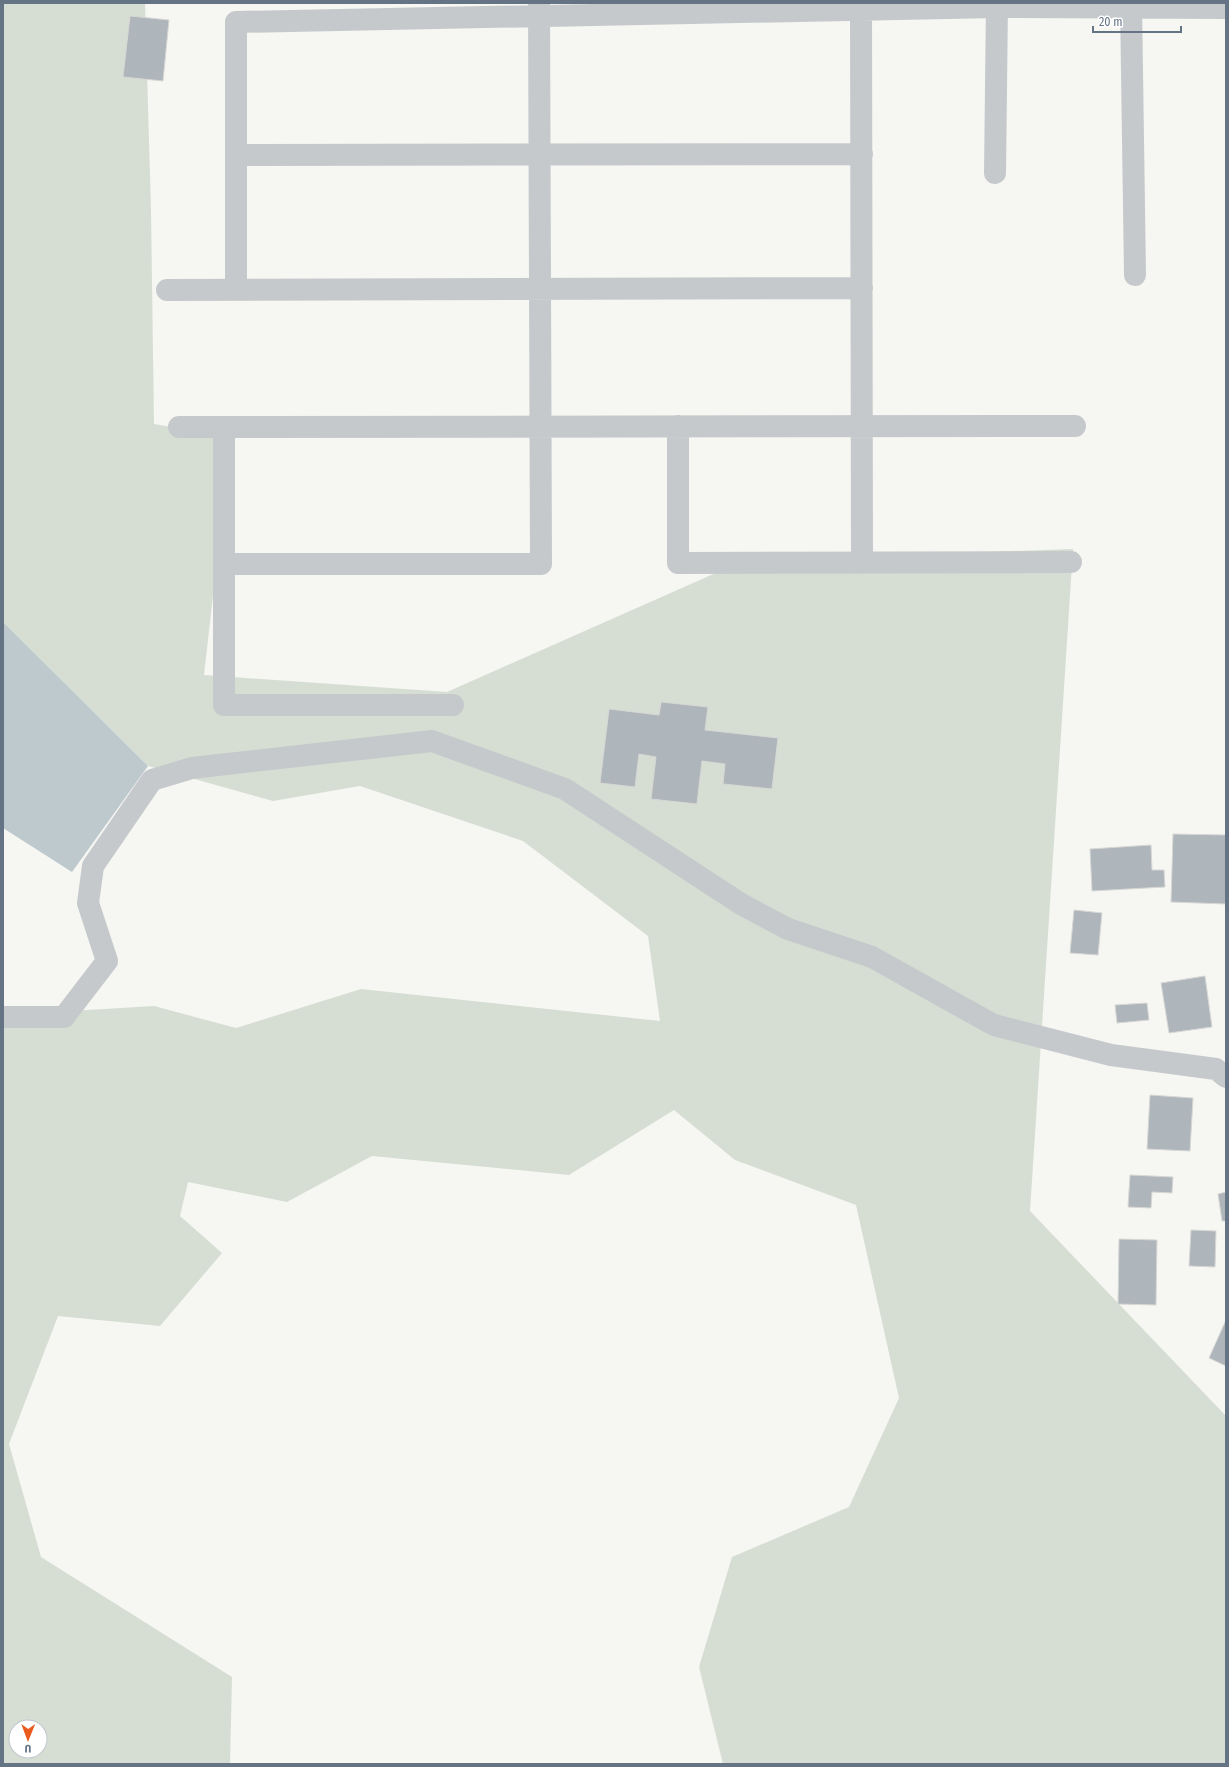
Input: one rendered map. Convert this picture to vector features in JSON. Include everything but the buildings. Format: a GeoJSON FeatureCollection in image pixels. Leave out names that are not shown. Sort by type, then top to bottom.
{"type":"FeatureCollection","features":[{"type":"Feature","properties":{"kind":"street"},"geometry":{"type":"LineString","coordinates":[[996,173],[997,5]]}},
{"type":"Feature","properties":{"kind":"street"},"geometry":{"type":"LineString","coordinates":[[236,289],[236,22],[539,10],[997,5],[1131,5],[1226,8]]}},
{"type":"Feature","properties":{"kind":"street"},"geometry":{"type":"LineString","coordinates":[[1131,5],[1135,275]]}},
{"type":"Feature","properties":{"kind":"street"},"geometry":{"type":"LineString","coordinates":[[861,7],[862,562]]}},
{"type":"Feature","properties":{"kind":"street"},"geometry":{"type":"LineString","coordinates":[[224,564],[541,564],[539,10]]}},
{"type":"Feature","properties":{"kind":"street"},"geometry":{"type":"LineString","coordinates":[[236,155],[862,154]]}},
{"type":"Feature","properties":{"kind":"street"},"geometry":{"type":"LineString","coordinates":[[167,290],[862,288]]}},
{"type":"Feature","properties":{"kind":"street"},"geometry":{"type":"LineString","coordinates":[[678,426],[678,563],[1071,562]]}},
{"type":"Feature","properties":{"kind":"street"},"geometry":{"type":"LineString","coordinates":[[179,427],[1075,426]]}},
{"type":"Feature","properties":{"kind":"street"},"geometry":{"type":"LineString","coordinates":[[224,428],[224,705],[453,704]]}},
{"type":"Feature","properties":{"kind":"street"},"geometry":{"type":"LineString","coordinates":[[3,1017],[64,1017],[107,961],[88,903],[94,866],[152,780],[192,768],[432,741],[565,789],[741,904],[788,929],[872,957],[994,1025],[1111,1055],[1216,1069],[1226,1077]]}},
{"type":"Feature","properties":{"kind":"shaded area"},"geometry":{"type":"Polygon","coordinates":[[[3,3],[145,3],[151,210],[154,424],[231,437],[204,675],[447,692],[745,560],[1073,549],[1030,1211],[1226,1416],[1226,1764],[723,1764],[699,1667],[732,1557],[849,1507],[899,1398],[856,1205],[735,1160],[674,1110],[569,1175],[372,1156],[287,1202],[188,1182],[180,1216],[222,1253],[160,1326],[58,1316],[9,1444],[41,1557],[232,1677],[230,1764],[3,1764],[3,1015],[154,1006],[236,1028],[361,989],[660,1021],[648,936],[523,841],[360,786],[273,801],[148,766],[3,622],[3,3]]]}},
{"type":"Feature","properties":{"kind":"shaded area"},"geometry":{"type":"Polygon","coordinates":[[[3,622],[148,766],[72,872],[3,828],[3,622]]]}}]}
